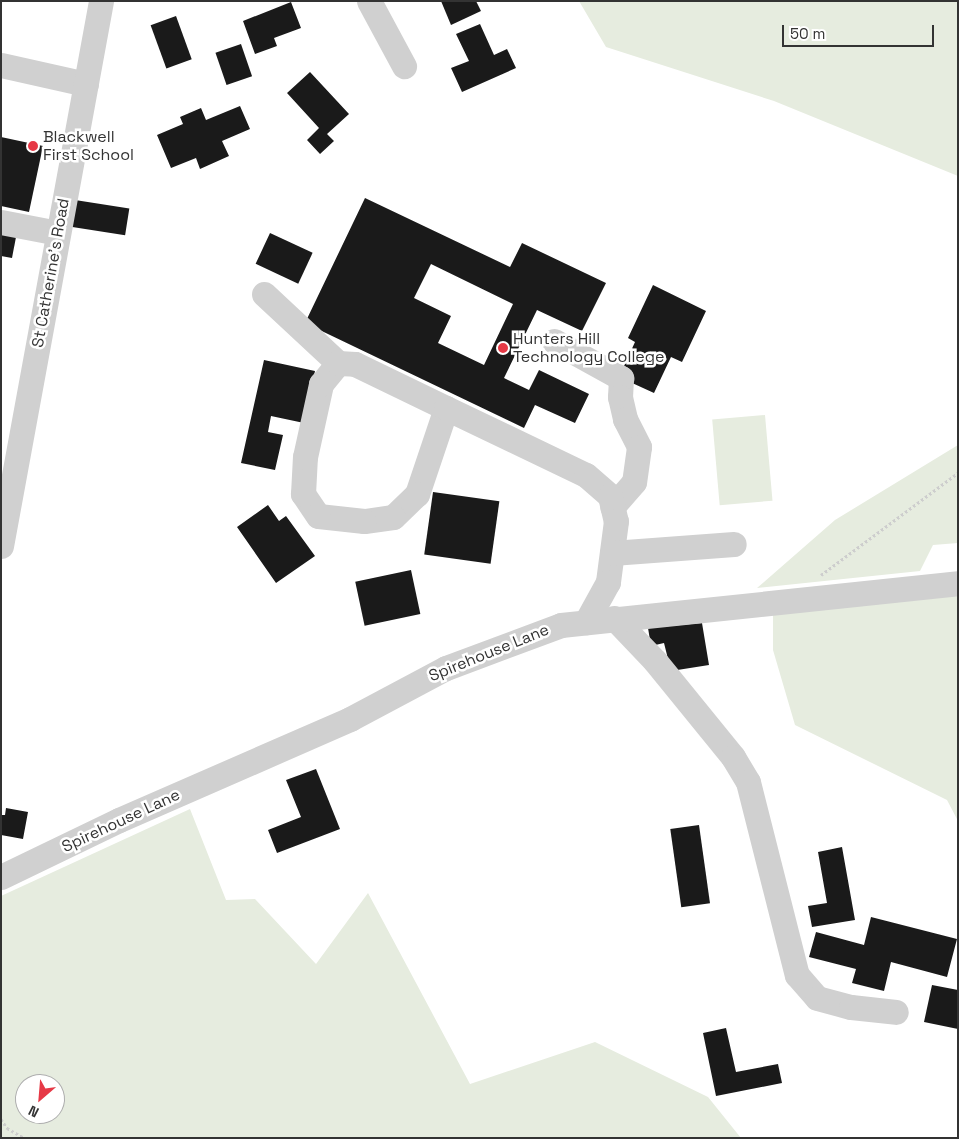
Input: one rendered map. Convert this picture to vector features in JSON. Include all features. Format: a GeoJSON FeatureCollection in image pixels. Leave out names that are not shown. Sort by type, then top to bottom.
{"type":"FeatureCollection","features":[{"type":"Feature","properties":{"kind":"street","name":"St Catherine's Road"},"geometry":{"type":"LineString","coordinates":[[1,546],[101,1]]}},
{"type":"Feature","properties":{"kind":"street"},"geometry":{"type":"LineString","coordinates":[[369,1],[404,66]]}},
{"type":"Feature","properties":{"kind":"street"},"geometry":{"type":"LineString","coordinates":[[1,65],[86,84]]}},
{"type":"Feature","properties":{"kind":"street"},"geometry":{"type":"LineString","coordinates":[[1,222],[58,233]]}},
{"type":"Feature","properties":{"kind":"street"},"geometry":{"type":"LineString","coordinates":[[264,294],[338,364],[355,364],[586,475],[610,496],[616,521],[608,582],[586,622]]}},
{"type":"Feature","properties":{"kind":"street"},"geometry":{"type":"LineString","coordinates":[[554,341],[621,378],[620,397],[625,419],[639,447],[634,482],[612,507]]}},
{"type":"Feature","properties":{"kind":"street"},"geometry":{"type":"LineString","coordinates":[[338,364],[320,384],[305,457],[303,494],[318,516],[364,520],[393,517],[417,494],[446,408]]}},
{"type":"Feature","properties":{"kind":"street"},"geometry":{"type":"LineString","coordinates":[[612,553],[734,544]]}},
{"type":"Feature","properties":{"kind":"street","name":"Spirehouse Lane"},"geometry":{"type":"LineString","coordinates":[[1,877],[119,820],[350,719],[446,668],[561,625],[958,583]]}},
{"type":"Feature","properties":{"kind":"street"},"geometry":{"type":"LineString","coordinates":[[614,618],[655,661],[733,757],[748,782],[796,975],[817,998],[851,1007],[896,1012]]}},
{"type":"Feature","properties":{"kind":"path"},"geometry":{"type":"LineString","coordinates":[[815,580],[958,473]]}},
{"type":"Feature","properties":{"kind":"path"},"geometry":{"type":"LineString","coordinates":[[1,1119],[7,1128],[24,1138]]}},
{"type":"Feature","properties":{"kind":"shaded area"},"geometry":{"type":"Polygon","coordinates":[[[579,1],[958,1],[958,176],[774,101],[606,47],[579,1]]]}},
{"type":"Feature","properties":{"kind":"shaded area"},"geometry":{"type":"Polygon","coordinates":[[[765,415],[772,501],[720,505],[712,420],[765,415]]]}},
{"type":"Feature","properties":{"kind":"shaded area"},"geometry":{"type":"Polygon","coordinates":[[[958,445],[958,543],[933,545],[920,571],[757,588],[835,520],[958,445]]]}},
{"type":"Feature","properties":{"kind":"shaded area"},"geometry":{"type":"Polygon","coordinates":[[[958,594],[958,821],[947,800],[795,725],[773,650],[773,610],[958,594]]]}},
{"type":"Feature","properties":{"kind":"shaded area"},"geometry":{"type":"Polygon","coordinates":[[[190,809],[226,900],[255,899],[316,964],[368,893],[470,1084],[595,1042],[708,1097],[741,1138],[1,1138],[1,896],[190,809]]]}},
{"type":"Feature","properties":{"kind":"building"},"geometry":{"type":"Polygon","coordinates":[[[441,1],[476,1],[481,11],[451,25],[441,1]]]}},
{"type":"Feature","properties":{"kind":"building"},"geometry":{"type":"Polygon","coordinates":[[[291,2],[301,28],[274,38],[277,46],[255,54],[243,21],[291,2]]]}},
{"type":"Feature","properties":{"kind":"building"},"geometry":{"type":"Polygon","coordinates":[[[176,16],[192,59],[166,68],[151,25],[176,16]]]}},
{"type":"Feature","properties":{"kind":"building"},"geometry":{"type":"Polygon","coordinates":[[[480,24],[494,55],[507,49],[516,68],[462,92],[451,68],[469,61],[456,34],[480,24]]]}},
{"type":"Feature","properties":{"kind":"building"},"geometry":{"type":"Polygon","coordinates":[[[241,44],[252,76],[227,85],[215,53],[241,44]]]}},
{"type":"Feature","properties":{"kind":"building"},"geometry":{"type":"Polygon","coordinates":[[[310,72],[349,114],[327,134],[334,141],[320,154],[307,140],[319,128],[287,93],[310,72]]]}},
{"type":"Feature","properties":{"kind":"building"},"geometry":{"type":"Polygon","coordinates":[[[240,106],[250,129],[222,141],[229,156],[200,169],[196,158],[171,168],[157,135],[183,124],[180,117],[201,108],[206,120],[240,106]]]}},
{"type":"Feature","properties":{"kind":"building"},"geometry":{"type":"Polygon","coordinates":[[[1,137],[43,146],[29,212],[1,206],[1,137]]]}},
{"type":"Feature","properties":{"kind":"building"},"geometry":{"type":"Polygon","coordinates":[[[365,198],[510,267],[522,243],[606,283],[582,331],[537,310],[504,378],[529,390],[539,370],[589,394],[575,423],[535,405],[524,428],[305,323],[365,198]],[[431,264],[414,298],[451,316],[438,343],[484,365],[513,304],[431,264]]]}},
{"type":"Feature","properties":{"kind":"building"},"geometry":{"type":"Polygon","coordinates":[[[75,200],[129,209],[125,235],[71,227],[75,200]]]}},
{"type":"Feature","properties":{"kind":"building"},"geometry":{"type":"Polygon","coordinates":[[[270,233],[313,253],[298,284],[256,264],[270,233]]]}},
{"type":"Feature","properties":{"kind":"building"},"geometry":{"type":"Polygon","coordinates":[[[1,234],[16,237],[12,258],[1,256],[1,234]]]}},
{"type":"Feature","properties":{"kind":"building"},"geometry":{"type":"Polygon","coordinates":[[[653,285],[706,311],[682,362],[671,357],[654,393],[619,377],[635,342],[628,338],[653,285]]]}},
{"type":"Feature","properties":{"kind":"building"},"geometry":{"type":"Polygon","coordinates":[[[264,360],[315,371],[304,423],[271,416],[268,432],[283,435],[275,470],[241,463],[264,360]]]}},
{"type":"Feature","properties":{"kind":"building"},"geometry":{"type":"Polygon","coordinates":[[[433,492],[499,501],[491,564],[424,554],[433,492]]]}},
{"type":"Feature","properties":{"kind":"building"},"geometry":{"type":"Polygon","coordinates":[[[268,505],[279,521],[286,516],[315,556],[276,583],[237,527],[268,505]]]}},
{"type":"Feature","properties":{"kind":"building"},"geometry":{"type":"Polygon","coordinates":[[[411,570],[420,614],[365,626],[355,582],[411,570]]]}},
{"type":"Feature","properties":{"kind":"building"},"geometry":{"type":"Polygon","coordinates":[[[702,623],[709,665],[671,671],[664,643],[651,646],[648,628],[702,623]]]}},
{"type":"Feature","properties":{"kind":"building"},"geometry":{"type":"Polygon","coordinates":[[[316,769],[340,829],[277,853],[268,830],[301,817],[286,780],[316,769]]]}},
{"type":"Feature","properties":{"kind":"building"},"geometry":{"type":"Polygon","coordinates":[[[6,808],[28,812],[23,839],[1,835],[1,815],[5,815],[6,808]]]}},
{"type":"Feature","properties":{"kind":"building"},"geometry":{"type":"Polygon","coordinates":[[[699,825],[710,903],[681,907],[670,829],[699,825]]]}},
{"type":"Feature","properties":{"kind":"building"},"geometry":{"type":"Polygon","coordinates":[[[842,847],[855,920],[812,927],[808,906],[827,903],[818,852],[842,847]]]}},
{"type":"Feature","properties":{"kind":"building"},"geometry":{"type":"Polygon","coordinates":[[[871,917],[957,939],[947,977],[891,962],[884,991],[852,983],[856,969],[809,957],[816,932],[864,945],[871,917]]]}},
{"type":"Feature","properties":{"kind":"building"},"geometry":{"type":"Polygon","coordinates":[[[932,985],[958,990],[958,1029],[924,1022],[932,985]]]}},
{"type":"Feature","properties":{"kind":"building"},"geometry":{"type":"Polygon","coordinates":[[[726,1028],[736,1072],[778,1064],[782,1083],[716,1096],[703,1033],[726,1028]]]}},
{"type":"Feature","properties":{"kind":"place","name":"Blackwell First School"},"geometry":{"type":"Point","coordinates":[33,146]}},
{"type":"Feature","properties":{"kind":"place","name":"Hunters Hill Technology College"},"geometry":{"type":"Point","coordinates":[503,348]}}]}
